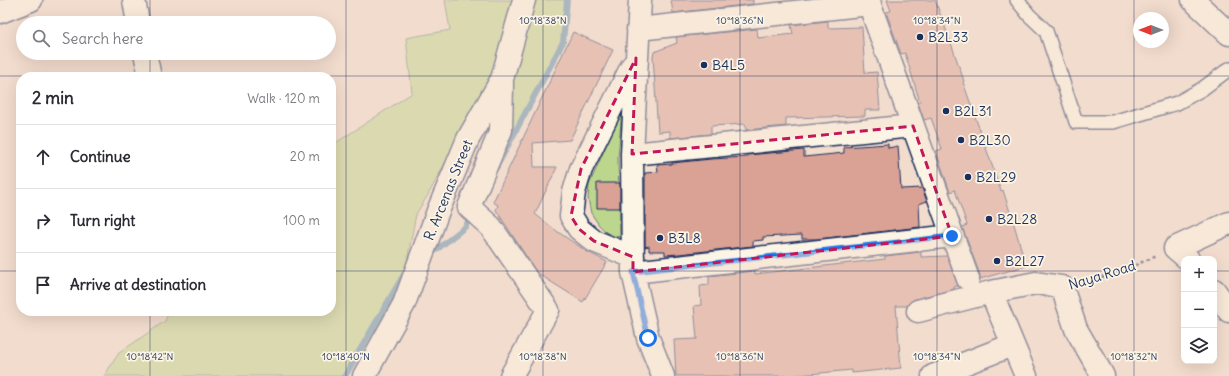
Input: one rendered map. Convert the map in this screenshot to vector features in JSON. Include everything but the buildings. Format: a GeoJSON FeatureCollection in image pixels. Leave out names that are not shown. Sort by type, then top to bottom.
{"type":"FeatureCollection","features":[{"type":"Feature","properties":{"kind":"street"},"geometry":{"type":"LineString","coordinates":[[0,12],[31,0]]}},
{"type":"Feature","properties":{"kind":"street"},"geometry":{"type":"LineString","coordinates":[[134,0],[137,16]]}},
{"type":"Feature","properties":{"kind":"street","name":"R. Arcenas Street"},"geometry":{"type":"LineString","coordinates":[[364,376],[404,304],[438,211],[468,139],[502,79],[524,0]]}},
{"type":"Feature","properties":{"kind":"street"},"geometry":{"type":"LineString","coordinates":[[640,0],[632,154],[633,264],[648,338],[663,376]]}},
{"type":"Feature","properties":{"kind":"street"},"geometry":{"type":"LineString","coordinates":[[1193,0],[1229,34]]}},
{"type":"Feature","properties":{"kind":"street"},"geometry":{"type":"LineString","coordinates":[[638,29],[869,2],[968,279]]}},
{"type":"Feature","properties":{"kind":"street"},"geometry":{"type":"LineString","coordinates":[[636,58],[581,169],[574,192],[571,216],[579,229],[594,241],[633,264],[952,236]]}},
{"type":"Feature","properties":{"kind":"street"},"geometry":{"type":"LineString","coordinates":[[146,60],[149,72]]}},
{"type":"Feature","properties":{"kind":"street"},"geometry":{"type":"LineString","coordinates":[[502,79],[501,130],[477,214],[491,227],[548,310],[511,376]]}},
{"type":"Feature","properties":{"kind":"street"},"geometry":{"type":"LineString","coordinates":[[632,154],[913,126]]}},
{"type":"Feature","properties":{"kind":"street"},"geometry":{"type":"LineString","coordinates":[[1181,254],[1229,223]]}},
{"type":"Feature","properties":{"kind":"street"},"geometry":{"type":"LineString","coordinates":[[918,311],[990,292],[1036,283],[1062,287],[1076,329],[1102,376]]}},
{"type":"Feature","properties":{"kind":"street"},"geometry":{"type":"LineString","coordinates":[[990,292],[1026,376]]}},
{"type":"Feature","properties":{"kind":"street"},"geometry":{"type":"LineString","coordinates":[[1215,292],[1229,311]]}},
{"type":"Feature","properties":{"kind":"street"},"geometry":{"type":"LineString","coordinates":[[933,376],[1012,345]]}},
{"type":"Feature","properties":{"kind":"lane"},"geometry":{"type":"LineString","coordinates":[[1017,0],[1029,15],[1046,31],[1076,122],[1113,122],[1177,103],[1202,89],[1229,69]]}},
{"type":"Feature","properties":{"kind":"path","name":"Naya Road"},"geometry":{"type":"LineString","coordinates":[[1062,287],[1117,273],[1181,254]]}},
{"type":"Feature","properties":{"kind":"highlighted area"},"geometry":{"type":"Polygon","coordinates":[[[636,58],[632,154],[913,126],[952,236],[633,272],[633,257],[594,241],[579,229],[571,216],[581,169],[636,58]]]}},
{"type":"Feature","properties":{"kind":"green space"},"geometry":{"type":"Polygon","coordinates":[[[445,0],[514,0],[495,77],[416,214],[406,266],[342,376],[104,376],[119,353],[165,321],[167,316],[336,316],[336,143],[412,93],[406,38],[450,30],[445,0]]]}},
{"type":"Feature","properties":{"kind":"green space"},"geometry":{"type":"Polygon","coordinates":[[[529,0],[567,0],[563,42],[513,137],[507,87],[529,0]]]}},
{"type":"Feature","properties":{"kind":"green space"},"geometry":{"type":"Polygon","coordinates":[[[622,109],[618,158],[620,237],[610,236],[599,225],[591,213],[588,198],[589,185],[622,109]]]}},
{"type":"Feature","properties":{"kind":"waterway"},"geometry":{"type":"LineString","coordinates":[[496,168],[563,42],[567,0]]}},
{"type":"Feature","properties":{"kind":"waterway"},"geometry":{"type":"LineString","coordinates":[[430,255],[465,227],[472,215]]}},
{"type":"Feature","properties":{"kind":"waterway"},"geometry":{"type":"LineString","coordinates":[[345,376],[402,278],[407,274]]}},
{"type":"Feature","properties":{"kind":"place","name":"B2L33"},"geometry":{"type":"Point","coordinates":[920,37]}},
{"type":"Feature","properties":{"kind":"place","name":"B4L5"},"geometry":{"type":"Point","coordinates":[704,65]}},
{"type":"Feature","properties":{"kind":"place","name":"B2L31"},"geometry":{"type":"Point","coordinates":[946,111]}},
{"type":"Feature","properties":{"kind":"place","name":"B2L30"},"geometry":{"type":"Point","coordinates":[961,140]}},
{"type":"Feature","properties":{"kind":"place","name":"B2L29"},"geometry":{"type":"Point","coordinates":[968,177]}},
{"type":"Feature","properties":{"kind":"place","name":"B2L28"},"geometry":{"type":"Point","coordinates":[989,219]}},
{"type":"Feature","properties":{"kind":"place","name":"B3L8"},"geometry":{"type":"Point","coordinates":[660,238]}},
{"type":"Feature","properties":{"kind":"place","name":"B2L27"},"geometry":{"type":"Point","coordinates":[997,261]}},
{"type":"Feature","properties":{"kind":"route"},"geometry":{"type":"LineString","coordinates":[[648,338],[633,272],[952,236]]}}]}
